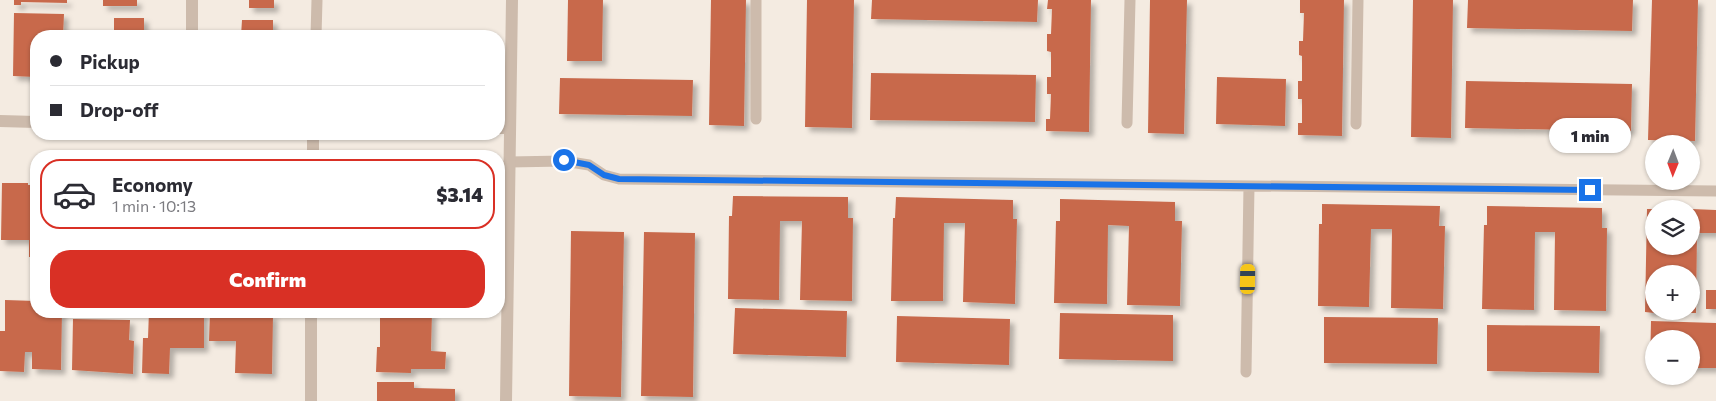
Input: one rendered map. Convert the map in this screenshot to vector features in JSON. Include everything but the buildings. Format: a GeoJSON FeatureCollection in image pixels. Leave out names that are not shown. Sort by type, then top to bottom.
{"type":"FeatureCollection","features":[{"type":"Feature","properties":{"kind":"street"},"geometry":{"type":"LineString","coordinates":[[192,0],[192,30]]}},
{"type":"Feature","properties":{"kind":"street"},"geometry":{"type":"LineString","coordinates":[[506,401],[510,162],[505,128],[512,0]]}},
{"type":"Feature","properties":{"kind":"street"},"geometry":{"type":"LineString","coordinates":[[0,122],[30,122]]}},
{"type":"Feature","properties":{"kind":"street"},"geometry":{"type":"LineString","coordinates":[[310,401],[311,318]]}},
{"type":"Feature","properties":{"kind":"lane"},"geometry":{"type":"LineString","coordinates":[[316,30],[317,0]]}},
{"type":"Feature","properties":{"kind":"lane"},"geometry":{"type":"LineString","coordinates":[[756,0],[756,118]]}},
{"type":"Feature","properties":{"kind":"lane"},"geometry":{"type":"LineString","coordinates":[[1127,123],[1130,0]]}},
{"type":"Feature","properties":{"kind":"lane"},"geometry":{"type":"LineString","coordinates":[[1356,124],[1358,0]]}},
{"type":"Feature","properties":{"kind":"lane"},"geometry":{"type":"LineString","coordinates":[[510,162],[564,160],[589,165],[604,175],[619,179],[1716,191]]}},
{"type":"Feature","properties":{"kind":"lane"},"geometry":{"type":"LineString","coordinates":[[1246,372],[1249,186]]}},
{"type":"Feature","properties":{"kind":"route"},"geometry":{"type":"LineString","coordinates":[[564,160],[589,165],[604,175],[619,179],[1590,190]]}}]}
